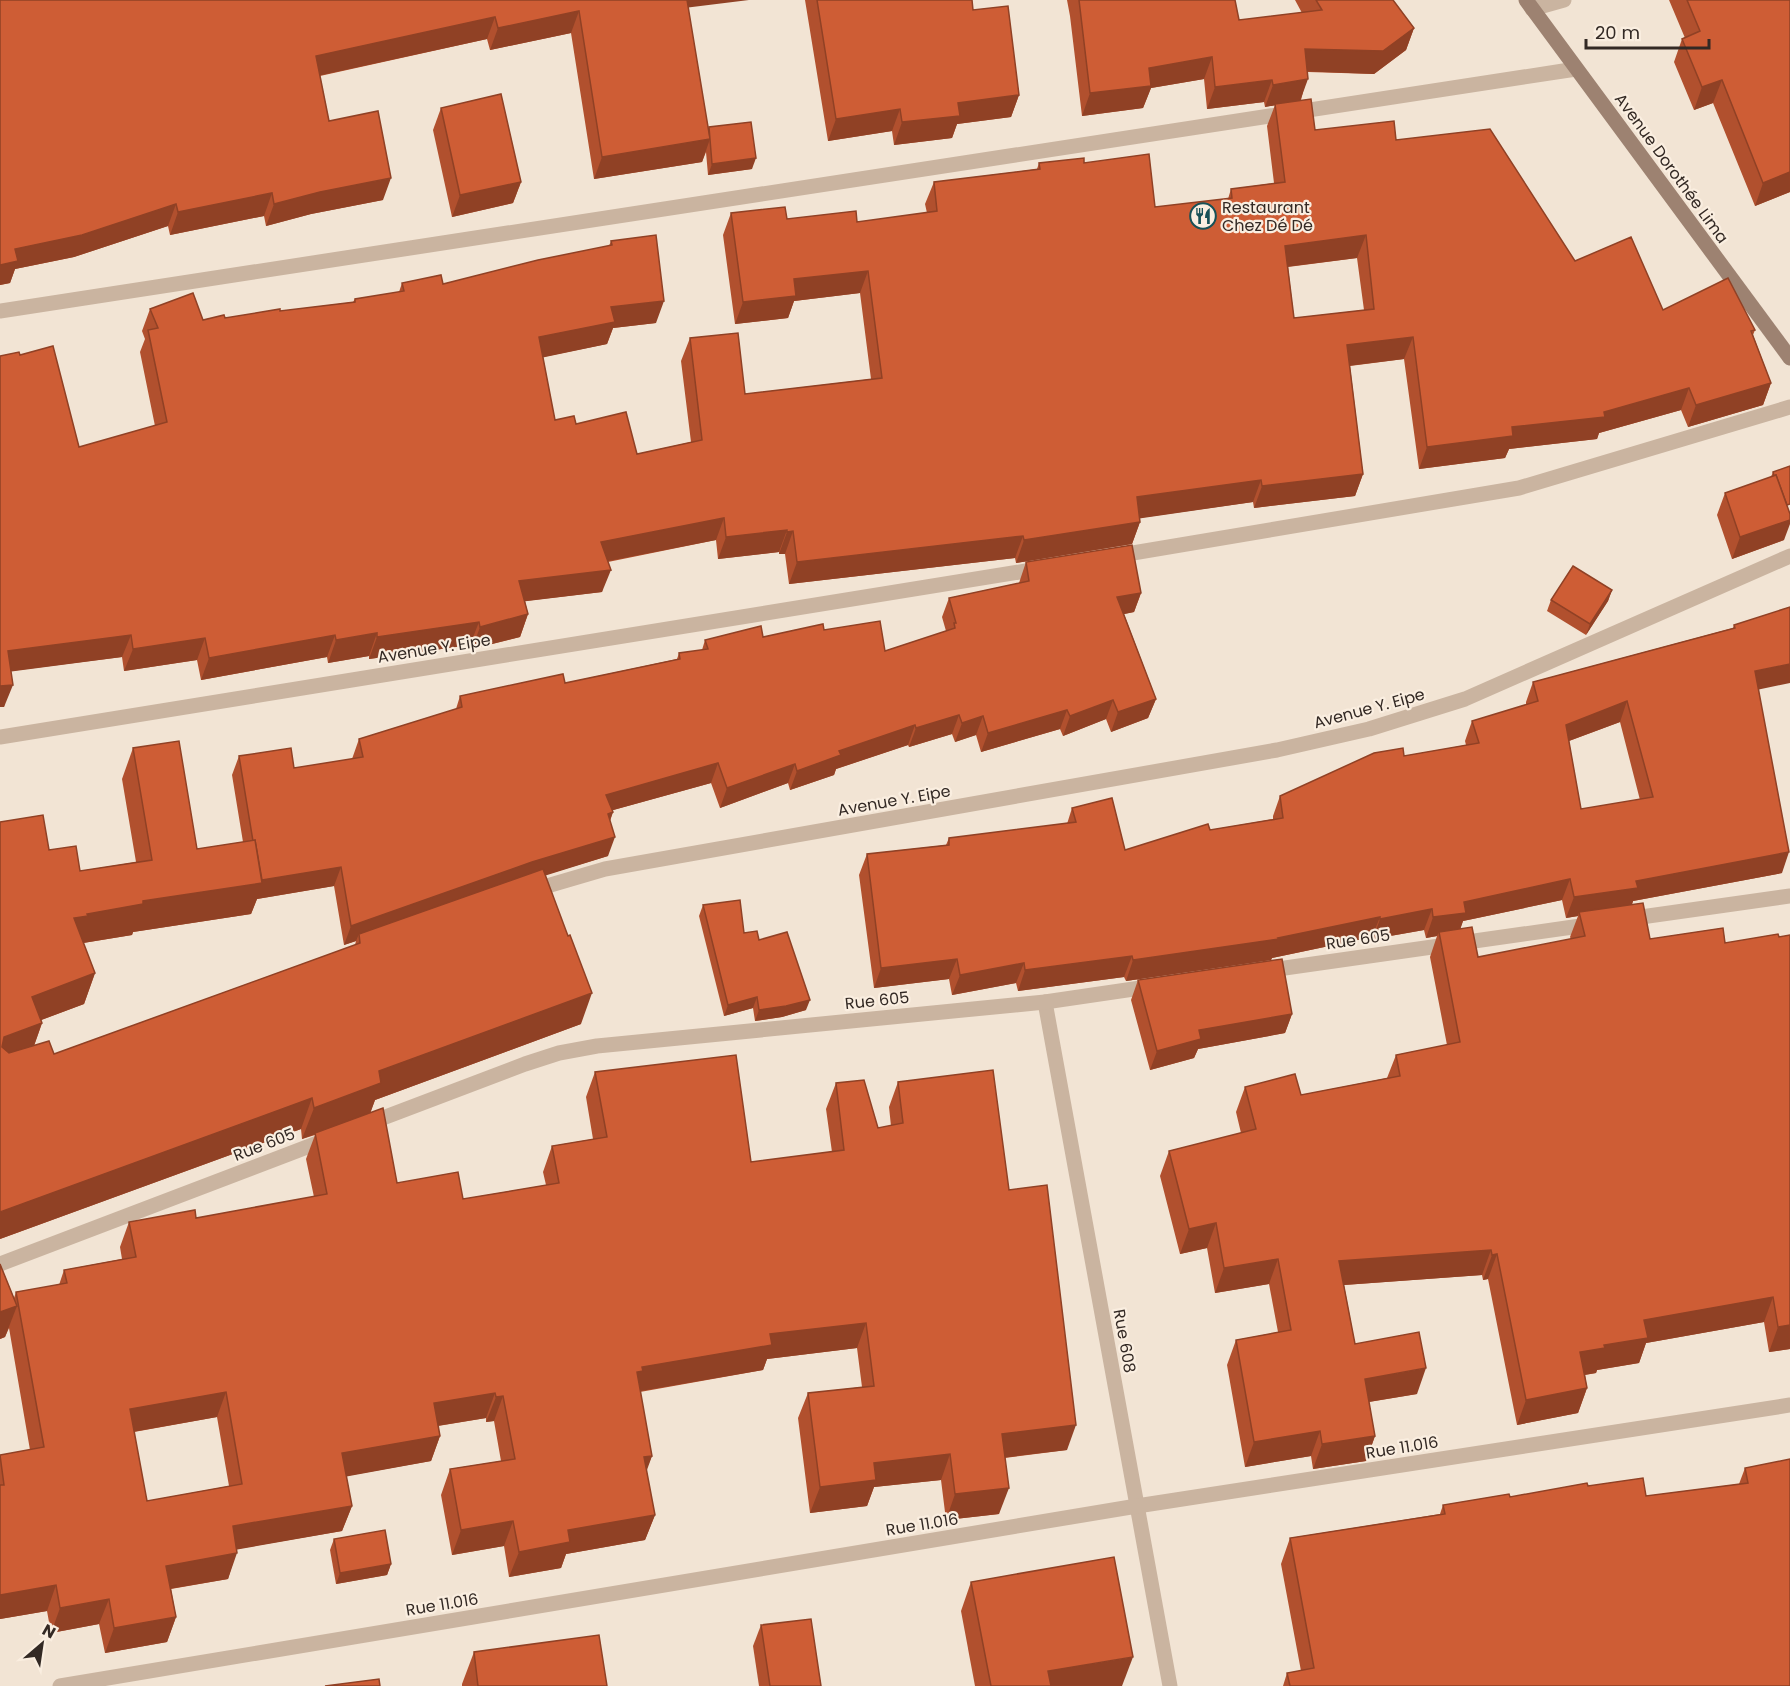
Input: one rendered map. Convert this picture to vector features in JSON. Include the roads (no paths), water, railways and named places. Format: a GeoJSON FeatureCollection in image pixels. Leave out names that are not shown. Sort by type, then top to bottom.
{"type":"FeatureCollection","features":[{"type":"Feature","properties":{"kind":"main road","name":"Avenue Dorothée Lima"},"geometry":{"type":"LineString","coordinates":[[1529,4],[1790,358]]}},
{"type":"Feature","properties":{"kind":"street"},"geometry":{"type":"LineString","coordinates":[[1529,4],[1564,0]]}},
{"type":"Feature","properties":{"kind":"street"},"geometry":{"type":"LineString","coordinates":[[0,311],[1576,69]]}},
{"type":"Feature","properties":{"kind":"street"},"geometry":{"type":"LineString","coordinates":[[1100,558],[1519,488],[1790,407]]}},
{"type":"Feature","properties":{"kind":"street","name":"Avenue Y. Eipe"},"geometry":{"type":"LineString","coordinates":[[519,896],[605,869],[1276,750],[1369,729],[1465,699],[1790,556]]}},
{"type":"Feature","properties":{"kind":"street","name":"Avenue Y. Eipe"},"geometry":{"type":"LineString","coordinates":[[0,737],[1053,566]]}},
{"type":"Feature","properties":{"kind":"street","name":"Rue 605"},"geometry":{"type":"LineString","coordinates":[[1246,973],[1790,896]]}},
{"type":"Feature","properties":{"kind":"street","name":"Rue 605"},"geometry":{"type":"LineString","coordinates":[[0,1264],[559,1053],[597,1046],[1045,1002],[1175,983]]}},
{"type":"Feature","properties":{"kind":"street","name":"Rue 608"},"geometry":{"type":"LineString","coordinates":[[1045,1002],[1170,1686]]}},
{"type":"Feature","properties":{"kind":"street","name":"Rue 11.016"},"geometry":{"type":"LineString","coordinates":[[60,1686],[1137,1506],[1790,1405]]}},
{"type":"Feature","properties":{"kind":"place","name":"Restaurant Chez Dé Dé"},"geometry":{"type":"Point","coordinates":[1203,216]}}]}
